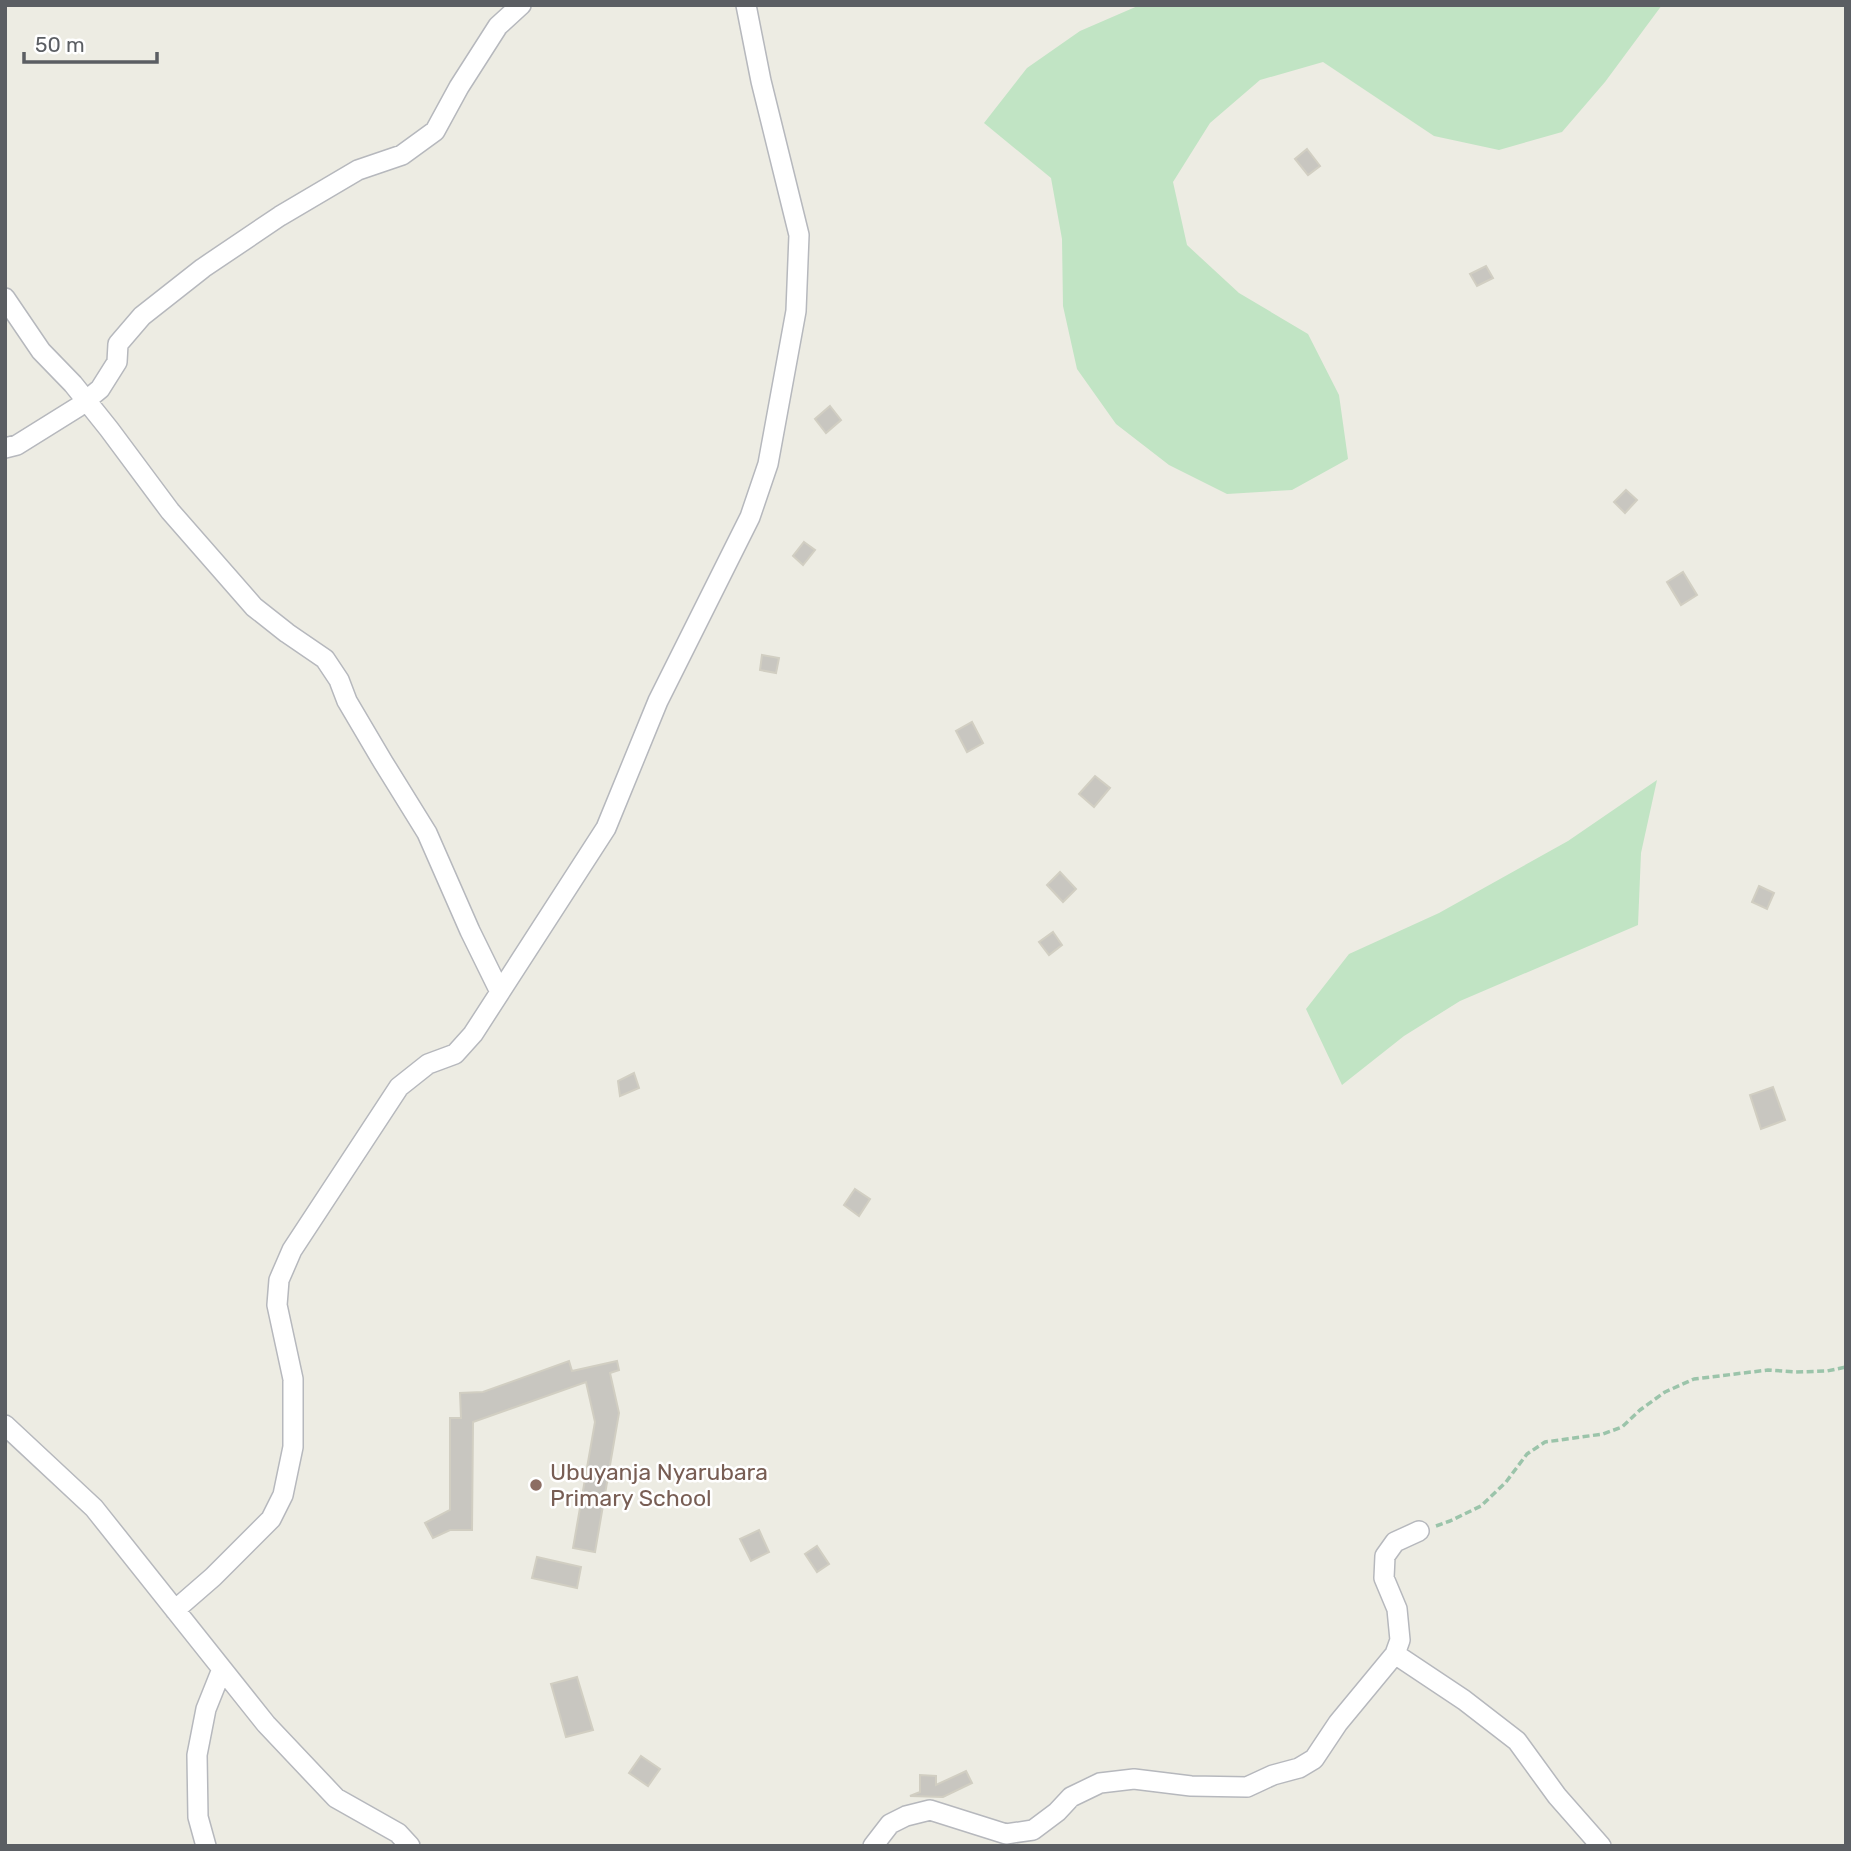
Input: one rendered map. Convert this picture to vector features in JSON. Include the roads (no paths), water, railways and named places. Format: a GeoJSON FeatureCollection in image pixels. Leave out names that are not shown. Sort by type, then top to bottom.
{"type":"FeatureCollection","features":[{"type":"Feature","properties":{"kind":"street"},"geometry":{"type":"LineString","coordinates":[[5,448],[18,444],[78,407],[100,389],[117,362],[118,344],[142,316],[203,268],[280,216],[358,170],[402,155],[435,131],[498,26],[521,5]]}},
{"type":"Feature","properties":{"kind":"street"},"geometry":{"type":"LineString","coordinates":[[175,1611],[271,1520],[283,1495],[293,1447],[293,1379],[277,1305],[279,1280],[292,1250],[399,1087],[428,1064],[455,1054],[473,1034],[606,828],[658,701],[750,517],[768,464],[796,311],[799,235],[761,81],[746,5]]}},
{"type":"Feature","properties":{"kind":"street"},"geometry":{"type":"LineString","coordinates":[[5,298],[41,351],[73,384],[170,511],[254,607],[286,633],[326,659],[339,680],[347,701],[427,834],[500,992]]}},
{"type":"Feature","properties":{"kind":"street"},"geometry":{"type":"LineString","coordinates":[[5,1425],[94,1508],[265,1724],[336,1798],[398,1833],[410,1846]]}},
{"type":"Feature","properties":{"kind":"street"},"geometry":{"type":"LineString","coordinates":[[873,1846],[890,1824],[906,1816],[930,1810],[1006,1834],[1033,1830],[1072,1797],[1100,1783],[1134,1779],[1191,1786],[1247,1787],[1273,1775],[1298,1768],[1314,1759],[1338,1723],[1395,1654],[1400,1640],[1397,1609],[1384,1578],[1385,1556],[1395,1542],[1419,1531]]}},
{"type":"Feature","properties":{"kind":"street"},"geometry":{"type":"LineString","coordinates":[[1395,1654],[1464,1700],[1517,1741],[1557,1796],[1601,1846]]}},
{"type":"Feature","properties":{"kind":"street"},"geometry":{"type":"LineString","coordinates":[[206,1846],[198,1817],[197,1755],[206,1709],[222,1669]]}},
{"type":"Feature","properties":{"kind":"place","name":"Ubuyanja Nyarubara Primary School"},"geometry":{"type":"Point","coordinates":[536,1485]}}]}
